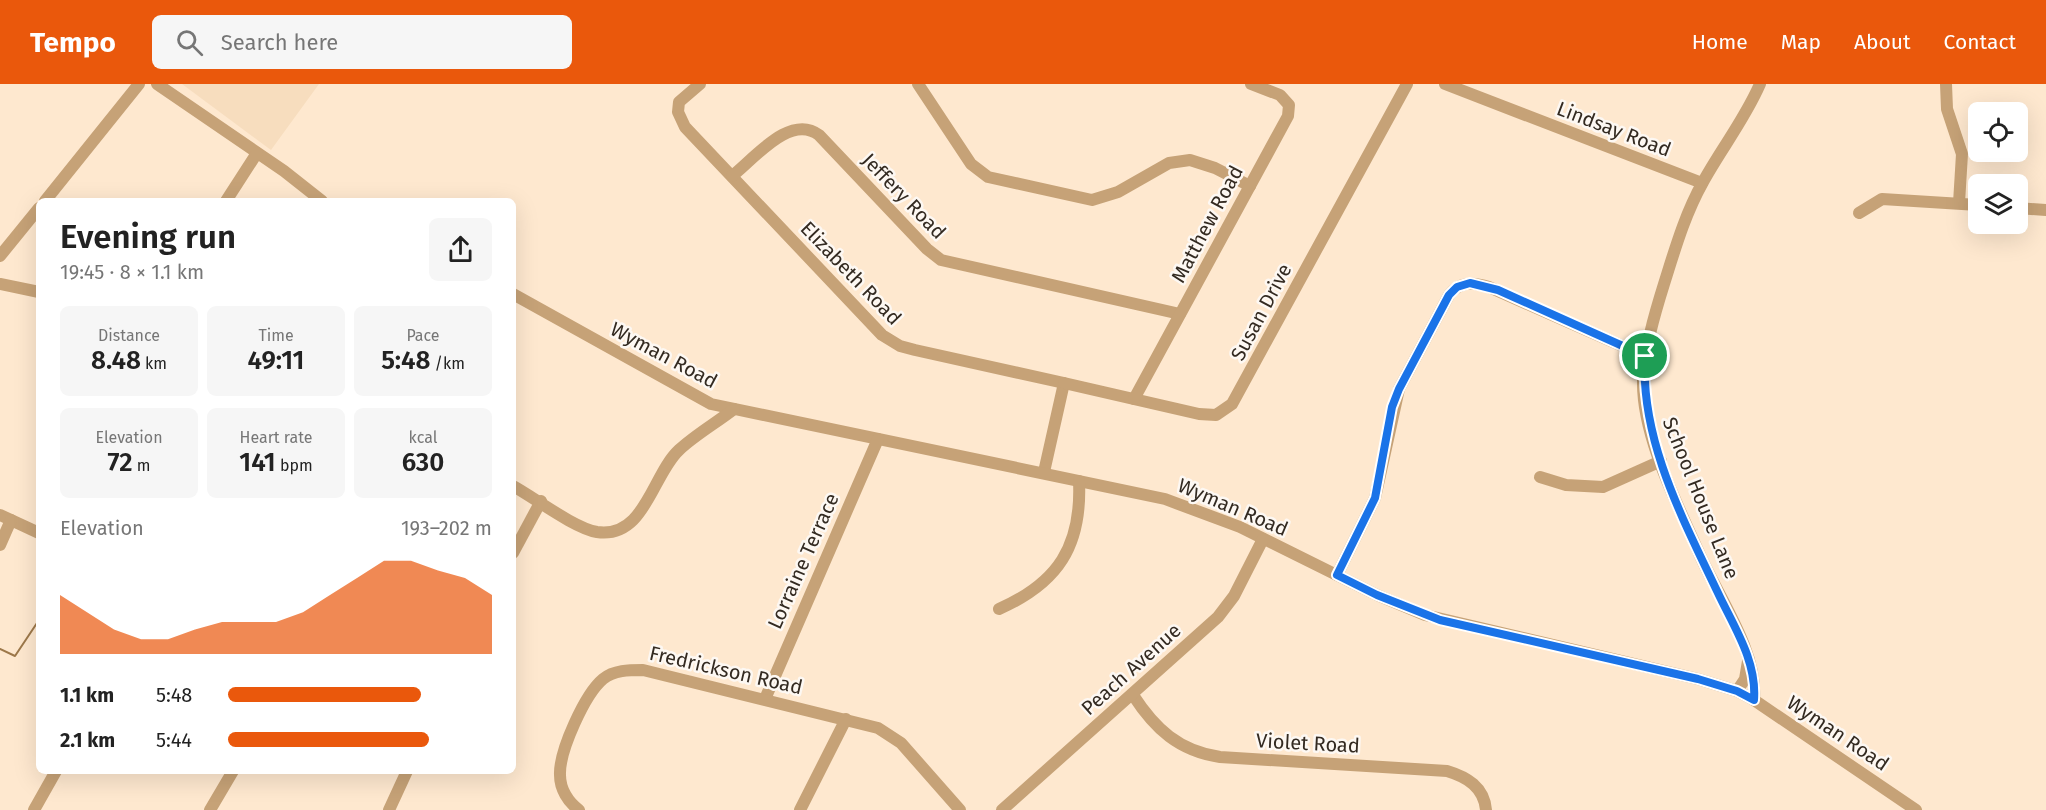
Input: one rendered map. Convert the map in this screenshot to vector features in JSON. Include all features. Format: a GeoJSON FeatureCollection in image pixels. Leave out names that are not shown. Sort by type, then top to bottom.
{"type":"FeatureCollection","features":[{"type":"Feature","properties":{"kind":"street"},"geometry":{"type":"LineString","coordinates":[[47,198],[139,84]]}},
{"type":"Feature","properties":{"kind":"street"},"geometry":{"type":"LineString","coordinates":[[157,84],[318,198]]}},
{"type":"Feature","properties":{"kind":"street","name":"Elizabeth Road"},"geometry":{"type":"LineString","coordinates":[[700,84],[679,102],[680,118],[889,341],[915,350],[1065,383]]}},
{"type":"Feature","properties":{"kind":"street"},"geometry":{"type":"LineString","coordinates":[[918,84],[971,164],[988,177],[1092,200],[1118,192],[1169,163],[1190,160],[1215,168],[1250,186]]}},
{"type":"Feature","properties":{"kind":"street","name":"Matthew Road"},"geometry":{"type":"LineString","coordinates":[[1134,399],[1290,108],[1280,95],[1251,84]]}},
{"type":"Feature","properties":{"kind":"street","name":"Susan Drive"},"geometry":{"type":"LineString","coordinates":[[1065,383],[1210,415],[1222,413],[1232,404],[1407,84]]}},
{"type":"Feature","properties":{"kind":"street","name":"Lindsay Road"},"geometry":{"type":"LineString","coordinates":[[1445,84],[1702,183]]}},
{"type":"Feature","properties":{"kind":"street","name":"School House Lane"},"geometry":{"type":"LineString","coordinates":[[1754,700],[1755,678],[1749,657],[1699,553],[1661,461],[1645,406],[1645,356],[1677,239],[1702,183],[1760,84]]}},
{"type":"Feature","properties":{"kind":"street"},"geometry":{"type":"LineString","coordinates":[[1946,84],[1947,110],[1962,154],[1959,203]]}},
{"type":"Feature","properties":{"kind":"street","name":"Jeffery Road"},"geometry":{"type":"LineString","coordinates":[[732,176],[789,131],[807,128],[819,135],[927,249],[941,260],[1180,314]]}},
{"type":"Feature","properties":{"kind":"street"},"geometry":{"type":"LineString","coordinates":[[228,198],[257,153]]}},
{"type":"Feature","properties":{"kind":"street"},"geometry":{"type":"LineString","coordinates":[[1859,213],[1882,199],[1968,204]]}},
{"type":"Feature","properties":{"kind":"street"},"geometry":{"type":"LineString","coordinates":[[2028,209],[2046,210]]}},
{"type":"Feature","properties":{"kind":"street"},"geometry":{"type":"LineString","coordinates":[[0,256],[36,212]]}},
{"type":"Feature","properties":{"kind":"street"},"geometry":{"type":"LineString","coordinates":[[1337,575],[1375,498],[1392,407],[1399,389],[1446,301],[1457,287],[1470,283],[1489,287],[1645,356]]}},
{"type":"Feature","properties":{"kind":"street"},"geometry":{"type":"LineString","coordinates":[[0,284],[36,291]]}},
{"type":"Feature","properties":{"kind":"street","name":"Wyman Road"},"geometry":{"type":"LineString","coordinates":[[516,296],[682,390],[711,404],[1044,472],[1183,505],[1263,539],[1377,595],[1440,620],[1698,679],[1737,691],[1754,700],[1916,810]]}},
{"type":"Feature","properties":{"kind":"street"},"geometry":{"type":"LineString","coordinates":[[1044,472],[1065,383]]}},
{"type":"Feature","properties":{"kind":"street"},"geometry":{"type":"LineString","coordinates":[[516,488],[590,530],[609,532],[625,526],[639,513],[661,472],[679,450],[734,410]]}},
{"type":"Feature","properties":{"kind":"street","name":"Lorraine Terrace"},"geometry":{"type":"LineString","coordinates":[[765,699],[878,439]]}},
{"type":"Feature","properties":{"kind":"street"},"geometry":{"type":"LineString","coordinates":[[1540,477],[1566,485],[1603,487],[1661,461]]}},
{"type":"Feature","properties":{"kind":"street"},"geometry":{"type":"LineString","coordinates":[[999,609],[1043,584],[1060,565],[1074,530],[1080,498],[1079,481]]}},
{"type":"Feature","properties":{"kind":"street"},"geometry":{"type":"LineString","coordinates":[[516,547],[541,501]]}},
{"type":"Feature","properties":{"kind":"street"},"geometry":{"type":"LineString","coordinates":[[0,545],[5,518],[36,532]]}},
{"type":"Feature","properties":{"kind":"street","name":"Peach Avenue"},"geometry":{"type":"LineString","coordinates":[[1002,810],[1218,618],[1234,596],[1263,539]]}},
{"type":"Feature","properties":{"kind":"street"},"geometry":{"type":"LineString","coordinates":[[1737,691],[1745,679],[1749,657]]}},
{"type":"Feature","properties":{"kind":"street","name":"Fredrickson Road"},"geometry":{"type":"LineString","coordinates":[[579,810],[568,799],[561,787],[560,773],[562,759],[584,706],[602,680],[610,674],[643,670],[846,718],[878,728],[901,743],[960,810]]}},
{"type":"Feature","properties":{"kind":"street","name":"Violet Road"},"geometry":{"type":"LineString","coordinates":[[1133,695],[1154,725],[1166,736],[1192,751],[1254,760],[1447,771],[1459,775],[1477,787],[1482,794],[1486,810]]}},
{"type":"Feature","properties":{"kind":"street"},"geometry":{"type":"LineString","coordinates":[[800,810],[846,718]]}},
{"type":"Feature","properties":{"kind":"street"},"geometry":{"type":"LineString","coordinates":[[34,810],[54,774]]}},
{"type":"Feature","properties":{"kind":"street"},"geometry":{"type":"LineString","coordinates":[[210,810],[231,774]]}},
{"type":"Feature","properties":{"kind":"street"},"geometry":{"type":"LineString","coordinates":[[388,810],[406,774]]}},
{"type":"Feature","properties":{"kind":"shaded area"},"geometry":{"type":"Polygon","coordinates":[[[182,84],[319,84],[271,150],[182,84]]]}},
{"type":"Feature","properties":{"kind":"waterway"},"geometry":{"type":"LineString","coordinates":[[0,649],[15,656],[36,624]]}},
{"type":"Feature","properties":{"kind":"route"},"geometry":{"type":"LineString","coordinates":[[1470,283],[1498,290],[1645,356],[1643,382],[1645,406],[1655,445],[1699,553],[1749,657],[1755,678],[1754,700],[1737,691],[1698,679],[1440,620],[1377,595],[1337,575],[1375,498],[1392,407],[1399,389],[1449,295],[1457,287],[1470,283]]}}]}
